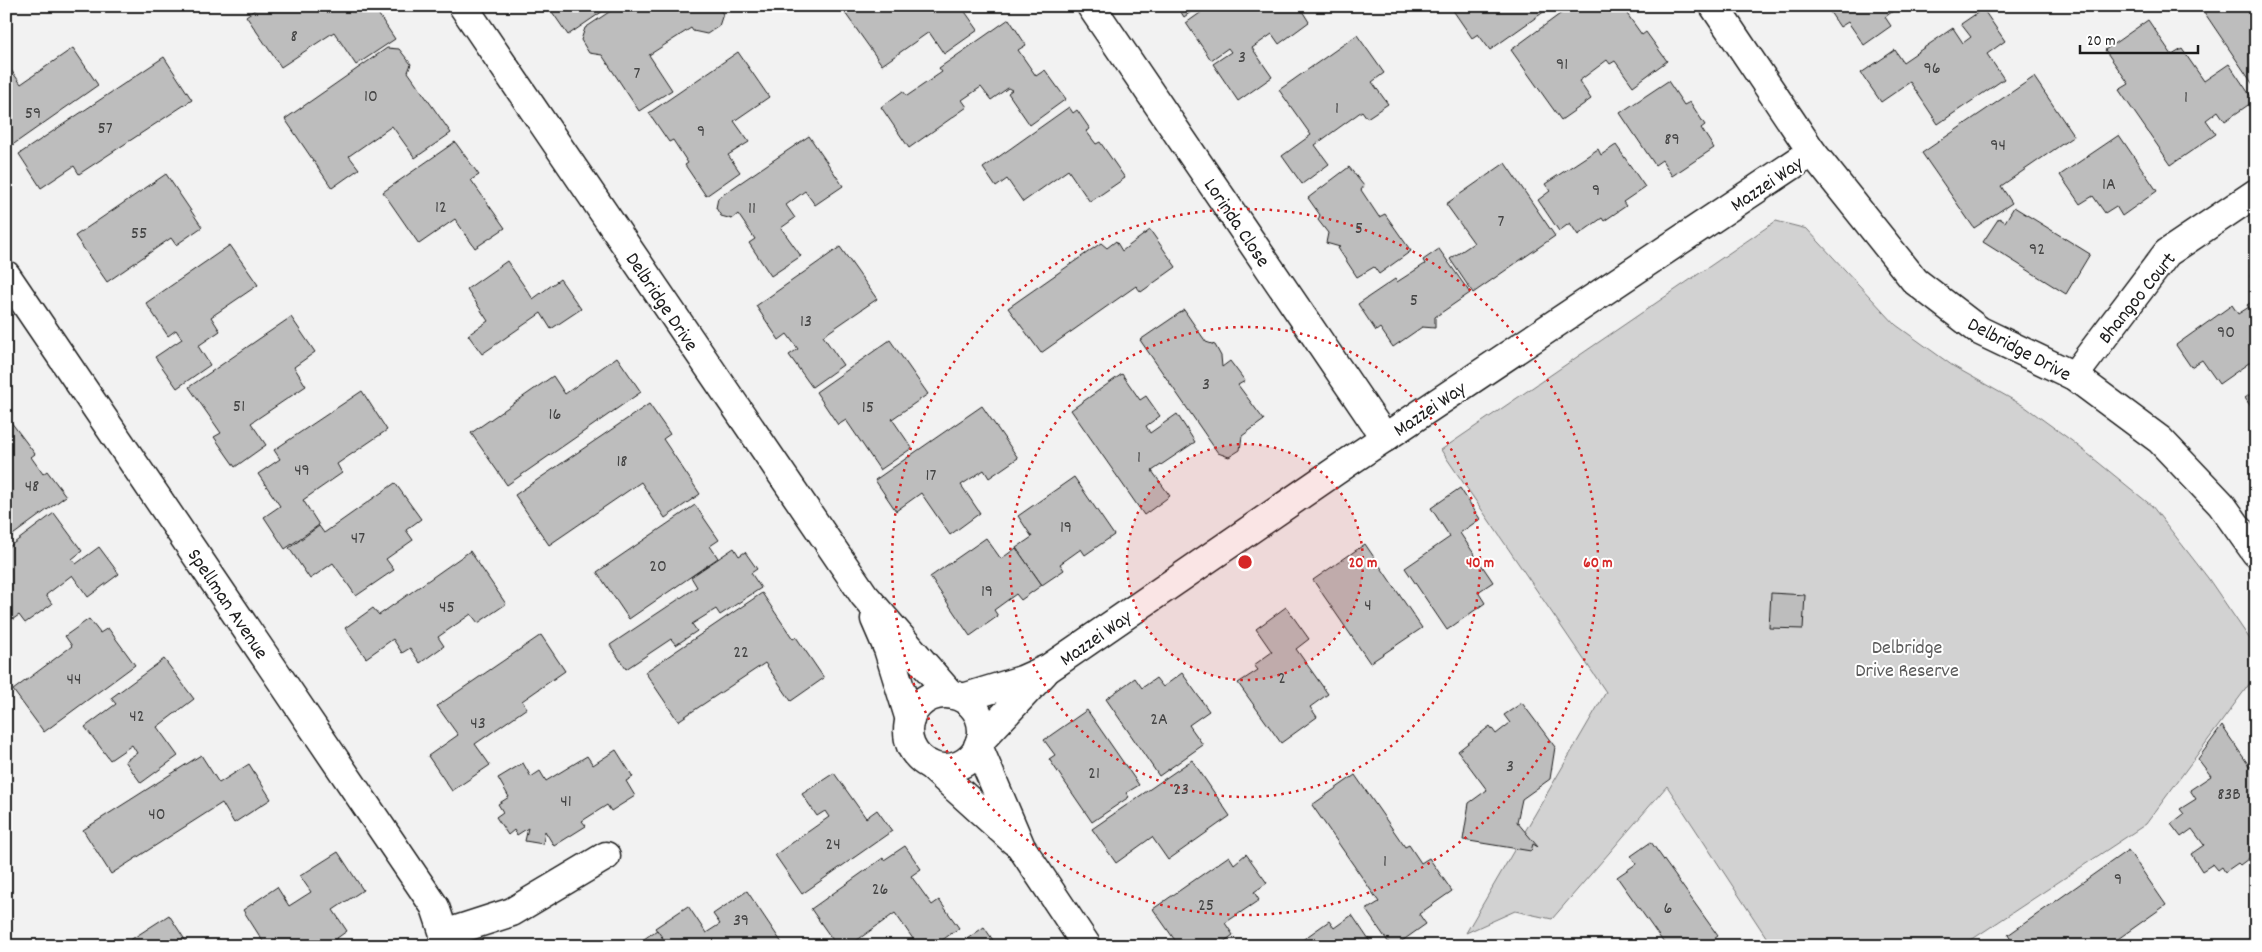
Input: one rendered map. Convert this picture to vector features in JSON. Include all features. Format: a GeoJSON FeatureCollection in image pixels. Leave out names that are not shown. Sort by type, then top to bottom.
{"type":"FeatureCollection","features":[{"type":"Feature","properties":{"kind":"street","name":"Delbridge Drive"},"geometry":{"type":"LineString","coordinates":[[463,6],[864,595],[957,696]]}},
{"type":"Feature","properties":{"kind":"street","name":"Lorinda Close"},"geometry":{"type":"LineString","coordinates":[[1091,6],[1385,438]]}},
{"type":"Feature","properties":{"kind":"street","name":"Delbridge Drive"},"geometry":{"type":"LineString","coordinates":[[1714,6],[1812,152],[1915,281],[1980,331],[2074,376],[2160,440],[2221,504],[2256,553]]}},
{"type":"Feature","properties":{"kind":"street","name":"Mazzei Way"},"geometry":{"type":"LineString","coordinates":[[957,696],[1022,680],[1049,668],[1385,438],[1812,152]]}},
{"type":"Feature","properties":{"kind":"street","name":"Bhangoo Court"},"geometry":{"type":"LineString","coordinates":[[2074,376],[2167,253],[2256,193]]}},
{"type":"Feature","properties":{"kind":"street","name":"Spellman Avenue"},"geometry":{"type":"LineString","coordinates":[[6,275],[435,907],[443,940],[512,912],[606,856]]}},
{"type":"Feature","properties":{"kind":"street","name":"Delbridge Drive"},"geometry":{"type":"LineString","coordinates":[[864,595],[888,648],[910,720]]}},
{"type":"Feature","properties":{"kind":"street","name":"Mazzei Way"},"geometry":{"type":"LineString","coordinates":[[979,743],[1049,668]]}},
{"type":"Feature","properties":{"kind":"street"},"geometry":{"type":"LineString","coordinates":[[929,764],[940,767],[952,767],[963,763],[972,756],[979,743],[982,729],[979,717],[973,706],[957,696],[929,697],[920,703],[910,720],[909,741],[913,750],[1021,847]]}},
{"type":"Feature","properties":{"kind":"street"},"geometry":{"type":"LineString","coordinates":[[979,743],[1021,847],[1087,946]]}},
{"type":"Feature","properties":{"kind":"green space","name":"Delbridge Drive Reserve"},"geometry":{"type":"Polygon","coordinates":[[[1776,221],[1807,229],[1896,325],[1953,366],[2024,406],[2072,441],[2152,506],[2208,578],[2256,648],[2256,675],[2146,824],[1962,946],[1772,946],[1667,786],[1552,919],[1515,911],[1466,933],[1606,692],[1441,450],[1776,221]]]}},
{"type":"Feature","properties":{"kind":"building"},"geometry":{"type":"Polygon","coordinates":[[[260,6],[373,6],[395,39],[356,65],[334,32],[281,67],[246,16],[260,6]]]}},
{"type":"Feature","properties":{"kind":"building"},"geometry":{"type":"Polygon","coordinates":[[[548,6],[600,6],[603,11],[568,35],[548,6]]]}},
{"type":"Feature","properties":{"kind":"building"},"geometry":{"type":"Polygon","coordinates":[[[618,6],[717,6],[723,14],[719,26],[707,34],[693,31],[691,28],[649,55],[672,90],[639,111],[602,55],[589,53],[581,40],[585,28],[618,6]]]}},
{"type":"Feature","properties":{"kind":"building"},"geometry":{"type":"Polygon","coordinates":[[[856,6],[961,6],[978,30],[944,54],[929,32],[882,65],[845,13],[856,6]]]}},
{"type":"Feature","properties":{"kind":"building"},"geometry":{"type":"Polygon","coordinates":[[[1177,6],[1199,6],[1184,17],[1177,6]]]}},
{"type":"Feature","properties":{"kind":"building"},"geometry":{"type":"Polygon","coordinates":[[[1210,6],[1299,6],[1309,22],[1279,44],[1272,34],[1252,48],[1272,77],[1238,101],[1213,64],[1231,52],[1228,48],[1211,60],[1186,23],[1210,6]]]}},
{"type":"Feature","properties":{"kind":"building"},"geometry":{"type":"Polygon","coordinates":[[[1450,6],[1552,6],[1490,50],[1478,34],[1472,38],[1450,6]]]}},
{"type":"Feature","properties":{"kind":"building"},"geometry":{"type":"Polygon","coordinates":[[[1571,6],[1631,6],[1625,11],[1642,35],[1646,32],[1667,61],[1633,86],[1615,61],[1610,64],[1607,60],[1579,81],[1591,99],[1561,120],[1511,50],[1571,6]]]}},
{"type":"Feature","properties":{"kind":"building"},"geometry":{"type":"Polygon","coordinates":[[[1826,6],[1900,6],[1885,17],[1891,26],[1864,45],[1848,22],[1840,27],[1826,6]]]}},
{"type":"Feature","properties":{"kind":"building"},"geometry":{"type":"Polygon","coordinates":[[[2200,6],[2256,6],[2256,89],[2200,6]]]}},
{"type":"Feature","properties":{"kind":"building"},"geometry":{"type":"Polygon","coordinates":[[[1983,9],[2005,41],[1987,54],[2004,79],[1938,124],[1910,82],[1881,102],[1861,73],[1895,50],[1903,62],[1953,28],[1963,43],[1971,37],[1961,24],[1983,9]]]}},
{"type":"Feature","properties":{"kind":"building"},"geometry":{"type":"Polygon","coordinates":[[[1009,19],[1026,45],[1018,50],[1036,76],[1045,70],[1066,99],[1030,125],[1008,93],[1012,90],[1008,88],[991,100],[981,87],[962,100],[967,107],[909,148],[881,107],[903,91],[907,96],[942,72],[939,68],[1009,19]]]}},
{"type":"Feature","properties":{"kind":"building"},"geometry":{"type":"Polygon","coordinates":[[[2148,20],[2172,55],[2182,49],[2204,81],[2229,64],[2254,101],[2225,121],[2218,111],[2206,120],[2216,134],[2171,165],[2119,90],[2129,84],[2105,50],[2148,20]]]}},
{"type":"Feature","properties":{"kind":"building"},"geometry":{"type":"Polygon","coordinates":[[[1357,35],[1384,73],[1372,82],[1388,104],[1367,118],[1362,111],[1315,145],[1329,164],[1302,184],[1282,156],[1311,135],[1279,90],[1357,35]]]}},
{"type":"Feature","properties":{"kind":"building"},"geometry":{"type":"Polygon","coordinates":[[[73,48],[98,85],[11,146],[6,139],[6,63],[21,84],[73,48]]]}},
{"type":"Feature","properties":{"kind":"building"},"geometry":{"type":"Polygon","coordinates":[[[387,48],[399,49],[411,64],[408,72],[451,133],[415,158],[392,126],[349,156],[359,169],[332,188],[285,119],[387,48]]]}},
{"type":"Feature","properties":{"kind":"building"},"geometry":{"type":"Polygon","coordinates":[[[738,52],[769,97],[734,121],[749,142],[728,155],[740,172],[706,196],[685,165],[688,163],[673,140],[669,142],[649,113],[738,52]]]}},
{"type":"Feature","properties":{"kind":"building"},"geometry":{"type":"Polygon","coordinates":[[[164,57],[192,100],[79,174],[74,166],[41,188],[19,154],[164,57]]]}},
{"type":"Feature","properties":{"kind":"building"},"geometry":{"type":"Polygon","coordinates":[[[2034,77],[2074,136],[2001,186],[2012,203],[1974,228],[1922,153],[2034,77]]]}},
{"type":"Feature","properties":{"kind":"building"},"geometry":{"type":"Polygon","coordinates":[[[1668,81],[1684,105],[1690,102],[1705,125],[1701,128],[1714,148],[1672,176],[1662,160],[1655,165],[1620,113],[1668,81]]]}},
{"type":"Feature","properties":{"kind":"building"},"geometry":{"type":"Polygon","coordinates":[[[1069,107],[1073,113],[1077,110],[1090,129],[1086,131],[1096,144],[1100,142],[1125,178],[1090,202],[1068,170],[1023,202],[1007,179],[996,187],[983,168],[1069,107]]]}},
{"type":"Feature","properties":{"kind":"building"},"geometry":{"type":"Polygon","coordinates":[[[2119,135],[2157,191],[2122,216],[2116,206],[2105,213],[2093,196],[2080,204],[2060,175],[2119,135]]]}},
{"type":"Feature","properties":{"kind":"building"},"geometry":{"type":"Polygon","coordinates":[[[809,136],[843,186],[815,205],[805,191],[786,205],[795,218],[781,228],[801,256],[771,276],[749,243],[755,239],[738,214],[732,219],[721,216],[716,208],[718,198],[809,136]]]}},
{"type":"Feature","properties":{"kind":"building"},"geometry":{"type":"Polygon","coordinates":[[[455,142],[479,175],[471,180],[505,228],[475,248],[455,219],[419,244],[383,192],[455,142]]]}},
{"type":"Feature","properties":{"kind":"building"},"geometry":{"type":"Polygon","coordinates":[[[1616,145],[1645,187],[1623,202],[1626,206],[1604,221],[1602,218],[1578,235],[1570,223],[1559,231],[1538,200],[1550,191],[1545,184],[1598,149],[1601,155],[1616,145]]]}},
{"type":"Feature","properties":{"kind":"building"},"geometry":{"type":"Polygon","coordinates":[[[1505,163],[1555,236],[1473,293],[1450,259],[1474,243],[1446,204],[1505,163]]]}},
{"type":"Feature","properties":{"kind":"building"},"geometry":{"type":"Polygon","coordinates":[[[1349,167],[1364,186],[1361,190],[1379,217],[1385,214],[1411,251],[1379,274],[1374,267],[1357,277],[1338,248],[1340,247],[1326,243],[1328,233],[1318,220],[1320,215],[1308,198],[1349,167]]]}},
{"type":"Feature","properties":{"kind":"building"},"geometry":{"type":"Polygon","coordinates":[[[166,174],[202,227],[176,245],[171,238],[107,282],[75,236],[166,174]]]}},
{"type":"Feature","properties":{"kind":"building"},"geometry":{"type":"Polygon","coordinates":[[[2014,207],[2090,254],[2066,294],[1983,242],[1999,218],[2005,222],[2014,207]]]}},
{"type":"Feature","properties":{"kind":"building"},"geometry":{"type":"Polygon","coordinates":[[[1150,230],[1176,267],[1141,292],[1136,286],[1041,353],[1008,308],[1101,243],[1107,248],[1116,241],[1122,251],[1150,230]]]}},
{"type":"Feature","properties":{"kind":"building"},"geometry":{"type":"Polygon","coordinates":[[[230,245],[258,285],[211,317],[220,331],[198,346],[210,365],[177,388],[155,357],[182,339],[176,330],[168,336],[146,303],[230,245]]]}},
{"type":"Feature","properties":{"kind":"building"},"geometry":{"type":"Polygon","coordinates":[[[840,247],[877,299],[823,336],[843,365],[812,387],[789,355],[798,349],[787,334],[779,340],[756,306],[840,247]]]}},
{"type":"Feature","properties":{"kind":"building"},"geometry":{"type":"Polygon","coordinates":[[[1439,249],[1470,293],[1435,317],[1435,328],[1422,327],[1393,347],[1380,328],[1376,331],[1358,304],[1395,279],[1397,282],[1425,264],[1423,260],[1439,249]]]}},
{"type":"Feature","properties":{"kind":"building"},"geometry":{"type":"Polygon","coordinates":[[[507,261],[533,299],[560,279],[581,309],[551,329],[541,313],[482,354],[468,335],[488,321],[467,289],[507,261]]]}},
{"type":"Feature","properties":{"kind":"building"},"geometry":{"type":"Polygon","coordinates":[[[2256,272],[2256,283],[2250,276],[2256,272]]]}},
{"type":"Feature","properties":{"kind":"building"},"geometry":{"type":"Polygon","coordinates":[[[2256,299],[2256,317],[2247,305],[2256,299]]]}},
{"type":"Feature","properties":{"kind":"building"},"geometry":{"type":"Polygon","coordinates":[[[2232,305],[2238,314],[2249,307],[2256,317],[2256,358],[2219,384],[2202,360],[2191,367],[2176,345],[2232,305]]]}},
{"type":"Feature","properties":{"kind":"building"},"geometry":{"type":"Polygon","coordinates":[[[1184,310],[1206,342],[1215,345],[1221,356],[1222,367],[1230,361],[1245,381],[1238,385],[1264,420],[1242,436],[1240,450],[1229,457],[1218,453],[1140,340],[1184,310]]]}},
{"type":"Feature","properties":{"kind":"building"},"geometry":{"type":"Polygon","coordinates":[[[291,317],[315,352],[294,367],[306,386],[251,423],[266,445],[235,467],[214,437],[221,433],[189,387],[291,317]]]}},
{"type":"Feature","properties":{"kind":"building"},"geometry":{"type":"Polygon","coordinates":[[[890,340],[928,394],[892,419],[912,448],[880,470],[846,420],[838,425],[816,392],[890,340]]]}},
{"type":"Feature","properties":{"kind":"building"},"geometry":{"type":"Polygon","coordinates":[[[617,357],[641,392],[507,485],[471,433],[553,376],[565,394],[617,357]]]}},
{"type":"Feature","properties":{"kind":"building"},"geometry":{"type":"Polygon","coordinates":[[[1122,374],[1140,400],[1146,396],[1160,416],[1146,426],[1150,433],[1177,414],[1195,442],[1152,471],[1170,496],[1144,515],[1071,410],[1122,374]]]}},
{"type":"Feature","properties":{"kind":"building"},"geometry":{"type":"Polygon","coordinates":[[[2256,390],[2256,414],[2245,398],[2256,390]]]}},
{"type":"Feature","properties":{"kind":"building"},"geometry":{"type":"Polygon","coordinates":[[[362,391],[387,430],[337,464],[342,473],[303,500],[319,525],[285,549],[264,517],[280,506],[258,474],[280,459],[274,450],[362,391]]]}},
{"type":"Feature","properties":{"kind":"building"},"geometry":{"type":"Polygon","coordinates":[[[649,404],[670,434],[663,439],[700,494],[665,518],[641,482],[549,545],[515,495],[649,404]]]}},
{"type":"Feature","properties":{"kind":"building"},"geometry":{"type":"Polygon","coordinates":[[[982,406],[1018,458],[989,478],[984,470],[961,485],[980,513],[950,535],[921,493],[896,511],[875,480],[982,406]]]}},
{"type":"Feature","properties":{"kind":"building"},"geometry":{"type":"Polygon","coordinates":[[[11,422],[35,454],[31,457],[43,474],[47,471],[66,496],[6,540],[6,426],[11,422]]]}},
{"type":"Feature","properties":{"kind":"building"},"geometry":{"type":"Polygon","coordinates":[[[1074,477],[1114,535],[1085,555],[1081,549],[1060,564],[1064,570],[1042,585],[1016,548],[1032,537],[1018,516],[1074,477]]]}},
{"type":"Feature","properties":{"kind":"building"},"geometry":{"type":"Polygon","coordinates":[[[395,483],[421,519],[406,530],[413,540],[386,559],[394,570],[356,596],[333,563],[310,579],[289,548],[319,526],[324,533],[395,483]]]}},
{"type":"Feature","properties":{"kind":"building"},"geometry":{"type":"Polygon","coordinates":[[[1460,488],[1480,519],[1460,533],[1493,582],[1478,592],[1485,603],[1447,630],[1405,568],[1450,537],[1431,508],[1460,488]]]}},
{"type":"Feature","properties":{"kind":"building"},"geometry":{"type":"Polygon","coordinates":[[[695,505],[719,540],[710,546],[718,558],[629,619],[597,572],[695,505]]]}},
{"type":"Feature","properties":{"kind":"building"},"geometry":{"type":"Polygon","coordinates":[[[54,513],[82,551],[72,559],[76,564],[99,547],[119,574],[88,597],[72,575],[46,595],[52,604],[25,623],[19,615],[6,624],[6,549],[54,513]]]}},
{"type":"Feature","properties":{"kind":"building"},"geometry":{"type":"Polygon","coordinates":[[[986,538],[1001,559],[1016,548],[1042,585],[1021,600],[1016,594],[994,610],[998,616],[970,636],[930,577],[986,538]]]}},
{"type":"Feature","properties":{"kind":"building"},"geometry":{"type":"Polygon","coordinates":[[[1365,544],[1422,628],[1370,663],[1313,580],[1365,544]]]}},
{"type":"Feature","properties":{"kind":"building"},"geometry":{"type":"Polygon","coordinates":[[[734,548],[739,556],[745,552],[757,569],[751,573],[761,588],[720,615],[716,609],[692,624],[697,631],[676,645],[671,639],[626,669],[610,645],[697,587],[691,577],[734,548]]]}},
{"type":"Feature","properties":{"kind":"building"},"geometry":{"type":"Polygon","coordinates":[[[470,551],[506,604],[478,623],[471,614],[438,637],[444,646],[420,663],[410,648],[402,653],[393,639],[366,658],[345,628],[373,608],[379,615],[470,551]]]}},
{"type":"Feature","properties":{"kind":"building"},"geometry":{"type":"Polygon","coordinates":[[[762,593],[793,639],[796,637],[824,678],[791,701],[765,663],[678,721],[645,672],[762,593]]]}},
{"type":"Feature","properties":{"kind":"building"},"geometry":{"type":"Polygon","coordinates":[[[1771,593],[1805,595],[1803,629],[1769,628],[1771,593]]]}},
{"type":"Feature","properties":{"kind":"building"},"geometry":{"type":"Polygon","coordinates":[[[1286,607],[1309,639],[1296,649],[1328,694],[1310,707],[1317,717],[1281,743],[1238,683],[1258,670],[1254,665],[1272,652],[1256,629],[1286,607]]]}},
{"type":"Feature","properties":{"kind":"building"},"geometry":{"type":"Polygon","coordinates":[[[89,619],[100,633],[108,628],[135,665],[44,732],[13,690],[72,646],[65,636],[89,619]]]}},
{"type":"Feature","properties":{"kind":"building"},"geometry":{"type":"Polygon","coordinates":[[[541,635],[565,671],[522,701],[527,708],[475,744],[490,765],[452,791],[428,756],[458,735],[437,706],[541,635]]]}},
{"type":"Feature","properties":{"kind":"building"},"geometry":{"type":"Polygon","coordinates":[[[164,659],[194,699],[157,727],[178,756],[141,783],[125,761],[137,753],[132,745],[110,760],[85,727],[116,704],[111,698],[164,659]]]}},
{"type":"Feature","properties":{"kind":"building"},"geometry":{"type":"Polygon","coordinates":[[[1182,673],[1209,711],[1189,725],[1203,745],[1159,776],[1106,699],[1135,678],[1142,688],[1156,678],[1163,687],[1182,673]]]}},
{"type":"Feature","properties":{"kind":"building"},"geometry":{"type":"Polygon","coordinates":[[[1522,703],[1555,747],[1550,779],[1522,799],[1517,822],[1538,847],[1533,844],[1531,851],[1463,840],[1469,803],[1487,790],[1458,751],[1490,726],[1496,734],[1510,723],[1504,715],[1522,703]]]}},
{"type":"Feature","properties":{"kind":"building"},"geometry":{"type":"Polygon","coordinates":[[[1087,710],[1139,785],[1126,793],[1129,797],[1092,822],[1049,759],[1055,755],[1044,740],[1087,710]]]}},
{"type":"Feature","properties":{"kind":"building"},"geometry":{"type":"Polygon","coordinates":[[[2222,726],[2250,767],[2256,763],[2256,853],[2240,865],[2238,863],[2225,872],[2222,867],[2218,870],[2213,864],[2202,871],[2191,854],[2204,845],[2192,829],[2181,837],[2171,824],[2184,814],[2180,809],[2196,799],[2190,790],[2211,776],[2198,759],[2222,726]]]}},
{"type":"Feature","properties":{"kind":"building"},"geometry":{"type":"Polygon","coordinates":[[[616,750],[633,777],[626,781],[635,796],[611,811],[607,805],[582,821],[586,826],[554,846],[545,831],[543,844],[525,841],[528,828],[517,835],[514,830],[508,835],[496,817],[503,812],[498,804],[509,797],[498,778],[523,763],[531,777],[540,771],[546,781],[587,756],[593,765],[616,750]]]}},
{"type":"Feature","properties":{"kind":"building"},"geometry":{"type":"Polygon","coordinates":[[[201,755],[219,783],[249,764],[271,799],[234,823],[222,803],[111,874],[83,830],[201,755]]]}},
{"type":"Feature","properties":{"kind":"building"},"geometry":{"type":"Polygon","coordinates":[[[1192,760],[1230,816],[1168,860],[1152,837],[1116,863],[1092,829],[1192,760]]]}},
{"type":"Feature","properties":{"kind":"building"},"geometry":{"type":"Polygon","coordinates":[[[834,773],[866,818],[877,810],[892,831],[802,894],[775,855],[829,817],[825,811],[817,816],[802,794],[834,773]]]}},
{"type":"Feature","properties":{"kind":"building"},"geometry":{"type":"Polygon","coordinates":[[[1355,775],[1405,847],[1409,845],[1421,863],[1429,858],[1452,891],[1419,914],[1426,924],[1395,946],[1391,946],[1366,910],[1379,902],[1312,805],[1355,775]]]}},
{"type":"Feature","properties":{"kind":"building"},"geometry":{"type":"Polygon","coordinates":[[[1651,842],[1718,936],[1705,946],[1666,946],[1617,877],[1636,864],[1631,856],[1651,842]]]}},
{"type":"Feature","properties":{"kind":"building"},"geometry":{"type":"Polygon","coordinates":[[[905,846],[921,869],[911,876],[932,905],[939,900],[959,928],[934,946],[918,946],[895,913],[849,946],[837,946],[811,909],[883,858],[884,860],[905,846]]]}},
{"type":"Feature","properties":{"kind":"building"},"geometry":{"type":"Polygon","coordinates":[[[2128,850],[2166,905],[2108,946],[2015,946],[2008,935],[2128,850]]]}},
{"type":"Feature","properties":{"kind":"building"},"geometry":{"type":"Polygon","coordinates":[[[338,852],[363,890],[333,910],[347,931],[326,946],[266,946],[243,910],[277,887],[289,906],[311,892],[300,876],[338,852]]]}},
{"type":"Feature","properties":{"kind":"building"},"geometry":{"type":"Polygon","coordinates":[[[1246,854],[1267,883],[1254,892],[1259,900],[1225,923],[1233,935],[1218,946],[1189,946],[1186,942],[1179,946],[1153,909],[1229,856],[1234,864],[1246,854]]]}},
{"type":"Feature","properties":{"kind":"building"},"geometry":{"type":"Polygon","coordinates":[[[747,891],[784,946],[668,946],[655,928],[688,906],[706,933],[720,924],[713,914],[747,891]]]}},
{"type":"Feature","properties":{"kind":"building"},"geometry":{"type":"Polygon","coordinates":[[[169,915],[189,946],[121,946],[169,915]]]}},
{"type":"Feature","properties":{"kind":"building"},"geometry":{"type":"Polygon","coordinates":[[[1352,915],[1373,946],[1294,946],[1329,921],[1334,928],[1352,915]]]}},
{"type":"Feature","properties":{"kind":"building"},"geometry":{"type":"Polygon","coordinates":[[[984,927],[997,946],[957,946],[984,927]]]}},
{"type":"Feature","properties":{"kind":"building"},"geometry":{"type":"Polygon","coordinates":[[[657,930],[668,946],[634,946],[657,930]]]}}]}
